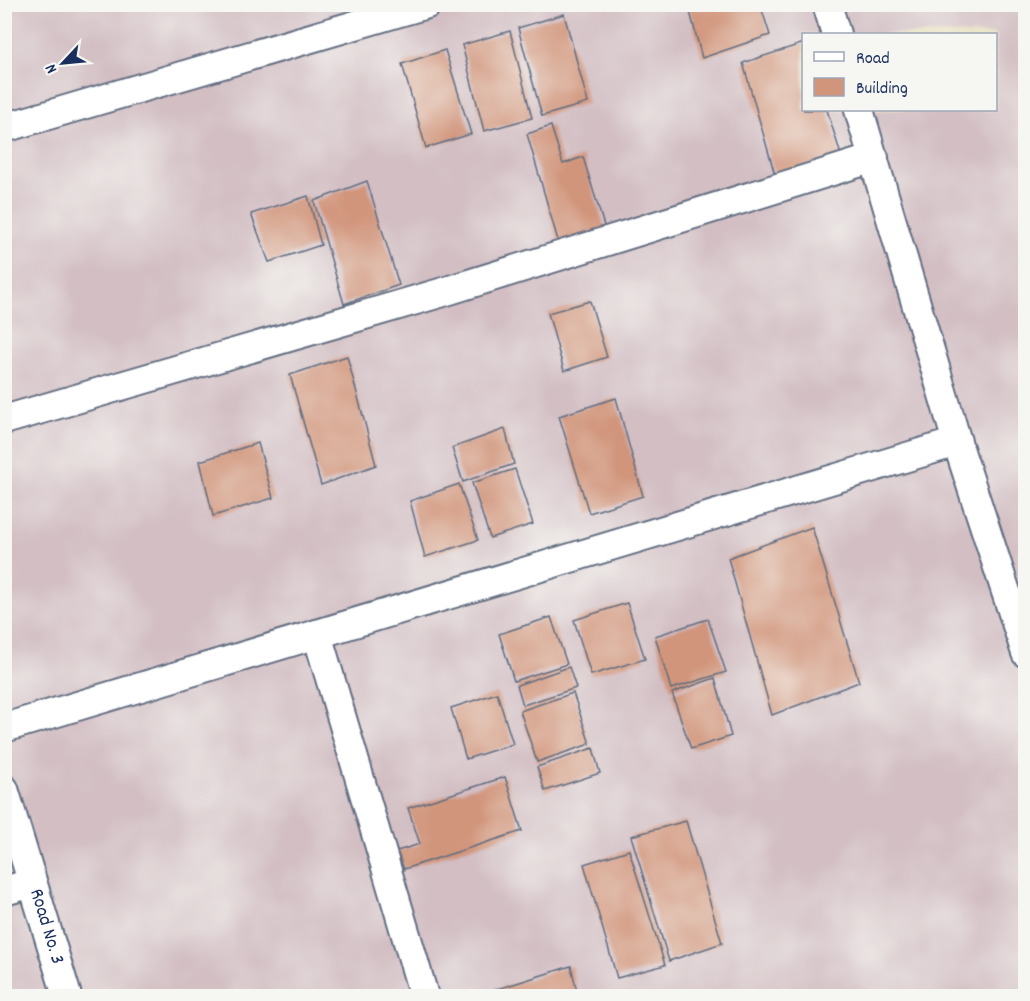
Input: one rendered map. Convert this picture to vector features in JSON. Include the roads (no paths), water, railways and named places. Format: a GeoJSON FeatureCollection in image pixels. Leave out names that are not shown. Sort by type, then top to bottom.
{"type":"FeatureCollection","features":[{"type":"Feature","properties":{"kind":"street"},"geometry":{"type":"LineString","coordinates":[[4,128],[427,4]]}},
{"type":"Feature","properties":{"kind":"street"},"geometry":{"type":"LineString","coordinates":[[827,4],[836,33]]}},
{"type":"Feature","properties":{"kind":"street"},"geometry":{"type":"LineString","coordinates":[[859,111],[957,442],[1026,653]]}},
{"type":"Feature","properties":{"kind":"street"},"geometry":{"type":"LineString","coordinates":[[4,420],[440,293],[874,158]]}},
{"type":"Feature","properties":{"kind":"street"},"geometry":{"type":"LineString","coordinates":[[4,728],[957,442]]}},
{"type":"Feature","properties":{"kind":"street"},"geometry":{"type":"LineString","coordinates":[[317,634],[424,996]]}},
{"type":"Feature","properties":{"kind":"street","name":"Road No. 3"},"geometry":{"type":"LineString","coordinates":[[4,789],[67,996]]}},
{"type":"Feature","properties":{"kind":"street"},"geometry":{"type":"LineString","coordinates":[[4,891],[32,883]]}}]}
